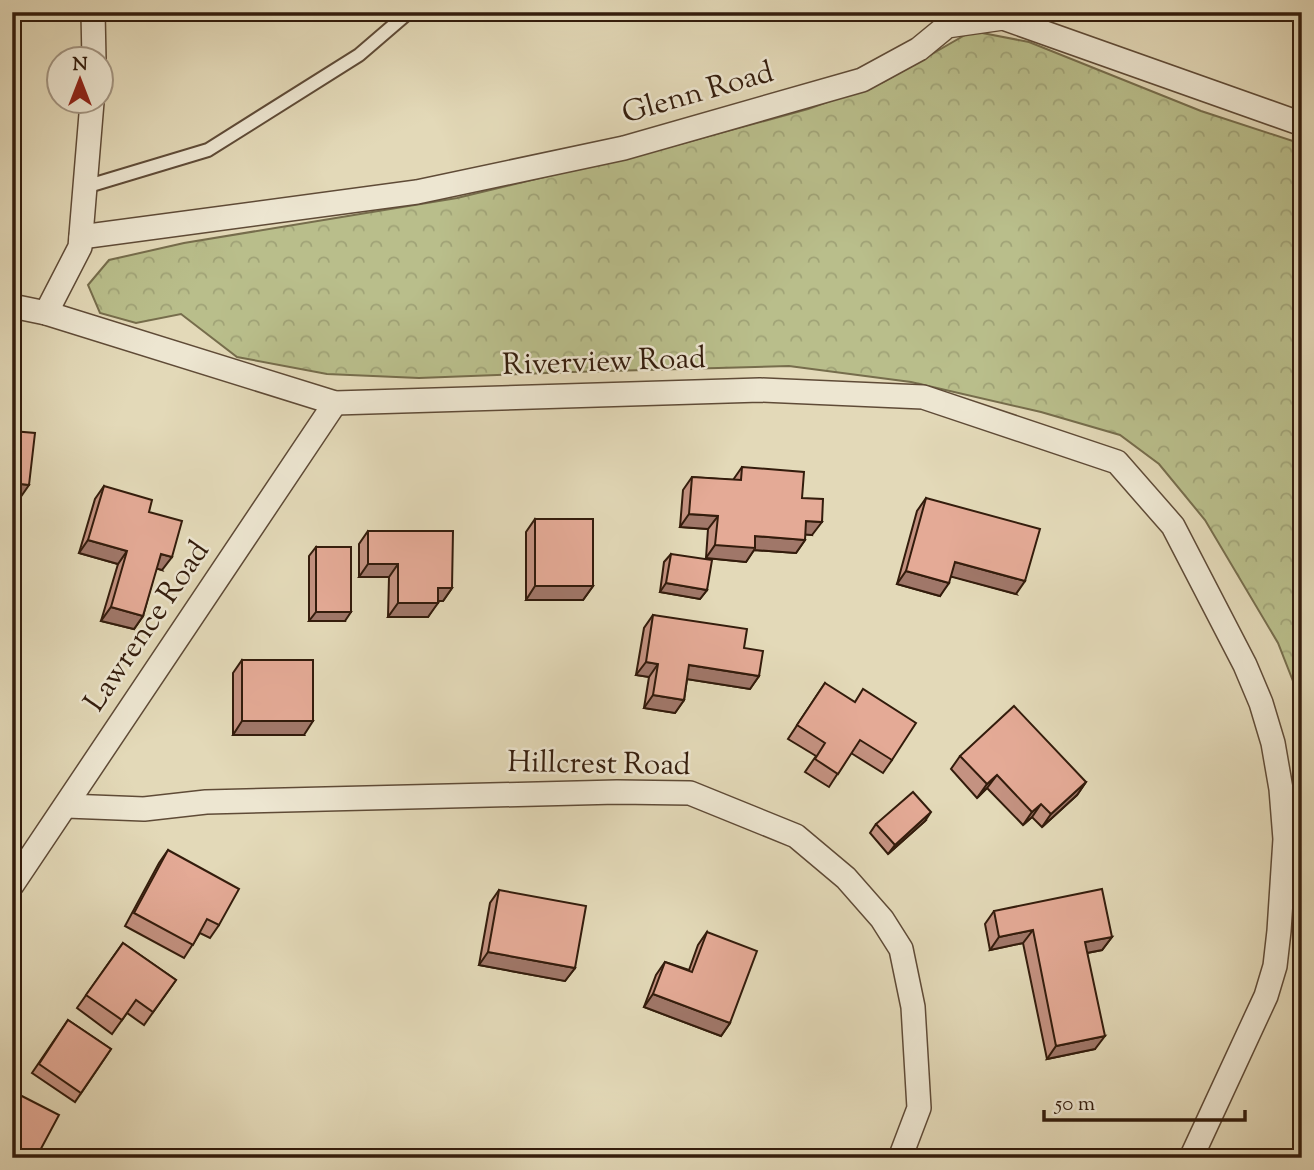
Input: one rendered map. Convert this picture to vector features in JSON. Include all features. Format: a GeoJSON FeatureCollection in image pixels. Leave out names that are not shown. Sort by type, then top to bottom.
{"type":"FeatureCollection","features":[{"type":"Feature","properties":{"kind":"street"},"geometry":{"type":"LineString","coordinates":[[93,12],[94,46]]}},
{"type":"Feature","properties":{"kind":"street","name":"Glenn Road"},"geometry":{"type":"LineString","coordinates":[[81,237],[417,192],[624,148],[862,80],[919,49],[945,19],[1003,18],[1302,124]]}},
{"type":"Feature","properties":{"kind":"street"},"geometry":{"type":"LineString","coordinates":[[46,313],[80,247],[91,116]]}},
{"type":"Feature","properties":{"kind":"street","name":"Riverview Road"},"geometry":{"type":"LineString","coordinates":[[12,306],[46,313],[335,403],[760,390],[923,397],[1117,462],[1173,526],[1245,665],[1261,703],[1273,743],[1281,789],[1285,839],[1275,967],[1265,996],[1191,1158]]}},
{"type":"Feature","properties":{"kind":"street","name":"Lawrence Road"},"geometry":{"type":"LineString","coordinates":[[12,885],[335,403]]}},
{"type":"Feature","properties":{"kind":"street","name":"Hillcrest Road"},"geometry":{"type":"LineString","coordinates":[[67,806],[144,809],[206,802],[617,792],[690,793],[796,836],[846,878],[882,919],[901,949],[913,1007],[919,1108],[900,1158]]}},
{"type":"Feature","properties":{"kind":"lane"},"geometry":{"type":"LineString","coordinates":[[85,187],[208,150],[359,55],[409,12]]}},
{"type":"Feature","properties":{"kind":"green space"},"geometry":{"type":"Polygon","coordinates":[[[972,31],[1029,42],[1201,111],[1302,144],[1302,704],[1278,643],[1205,520],[1159,464],[1120,435],[1041,412],[911,382],[789,366],[419,378],[327,374],[237,357],[181,314],[136,323],[100,313],[88,285],[109,260],[184,243],[457,198],[673,146],[808,109],[883,82],[972,31]]]}},
{"type":"Feature","properties":{"kind":"building"},"geometry":{"type":"Polygon","coordinates":[[[12,431],[35,433],[29,485],[12,483],[12,431]]]}},
{"type":"Feature","properties":{"kind":"building"},"geometry":{"type":"Polygon","coordinates":[[[742,467],[804,472],[802,498],[823,499],[822,522],[806,521],[805,540],[755,536],[755,548],[715,545],[718,516],[689,514],[692,477],[741,480],[742,467]]]}},
{"type":"Feature","properties":{"kind":"building"},"geometry":{"type":"Polygon","coordinates":[[[104,486],[152,500],[149,512],[182,521],[172,557],[161,554],[143,616],[111,607],[127,551],[88,540],[104,486]]]}},
{"type":"Feature","properties":{"kind":"building"},"geometry":{"type":"Polygon","coordinates":[[[926,498],[1040,529],[1025,581],[955,562],[949,583],[906,571],[926,498]]]}},
{"type":"Feature","properties":{"kind":"building"},"geometry":{"type":"Polygon","coordinates":[[[535,519],[593,519],[593,586],[535,586],[535,519]]]}},
{"type":"Feature","properties":{"kind":"building"},"geometry":{"type":"Polygon","coordinates":[[[368,531],[453,531],[452,588],[438,588],[438,603],[398,603],[398,564],[368,564],[368,531]]]}},
{"type":"Feature","properties":{"kind":"building"},"geometry":{"type":"Polygon","coordinates":[[[316,547],[351,547],[351,612],[316,612],[316,547]]]}},
{"type":"Feature","properties":{"kind":"building"},"geometry":{"type":"Polygon","coordinates":[[[671,554],[712,560],[707,590],[666,583],[671,554]]]}},
{"type":"Feature","properties":{"kind":"building"},"geometry":{"type":"Polygon","coordinates":[[[653,615],[747,629],[744,648],[763,651],[759,676],[689,665],[684,700],[653,695],[658,664],[646,662],[653,615]]]}},
{"type":"Feature","properties":{"kind":"building"},"geometry":{"type":"Polygon","coordinates":[[[242,660],[313,660],[313,721],[242,721],[242,660]]]}},
{"type":"Feature","properties":{"kind":"building"},"geometry":{"type":"Polygon","coordinates":[[[825,683],[855,702],[863,689],[916,723],[892,760],[860,740],[838,774],[815,759],[825,743],[797,725],[825,683]]]}},
{"type":"Feature","properties":{"kind":"building"},"geometry":{"type":"Polygon","coordinates":[[[1014,706],[1086,782],[1051,814],[1041,804],[1032,812],[997,775],[987,784],[960,756],[1014,706]]]}},
{"type":"Feature","properties":{"kind":"building"},"geometry":{"type":"Polygon","coordinates":[[[913,792],[931,812],[895,845],[876,824],[913,792]]]}},
{"type":"Feature","properties":{"kind":"building"},"geometry":{"type":"Polygon","coordinates":[[[168,850],[239,889],[219,925],[207,919],[193,945],[134,913],[168,850]]]}},
{"type":"Feature","properties":{"kind":"building"},"geometry":{"type":"Polygon","coordinates":[[[1102,889],[1112,937],[1085,942],[1105,1036],[1056,1046],[1033,930],[999,937],[994,911],[1102,889]]]}},
{"type":"Feature","properties":{"kind":"building"},"geometry":{"type":"Polygon","coordinates":[[[499,890],[586,906],[575,968],[488,952],[499,890]]]}},
{"type":"Feature","properties":{"kind":"building"},"geometry":{"type":"Polygon","coordinates":[[[707,932],[757,951],[730,1023],[653,994],[665,962],[692,972],[707,932]]]}},
{"type":"Feature","properties":{"kind":"building"},"geometry":{"type":"Polygon","coordinates":[[[123,943],[176,980],[153,1012],[136,1000],[122,1020],[86,995],[123,943]]]}},
{"type":"Feature","properties":{"kind":"building"},"geometry":{"type":"Polygon","coordinates":[[[68,1020],[111,1049],[81,1093],[39,1064],[68,1020]]]}},
{"type":"Feature","properties":{"kind":"building"},"geometry":{"type":"Polygon","coordinates":[[[14,1092],[59,1115],[36,1158],[12,1158],[14,1092]]]}}]}
